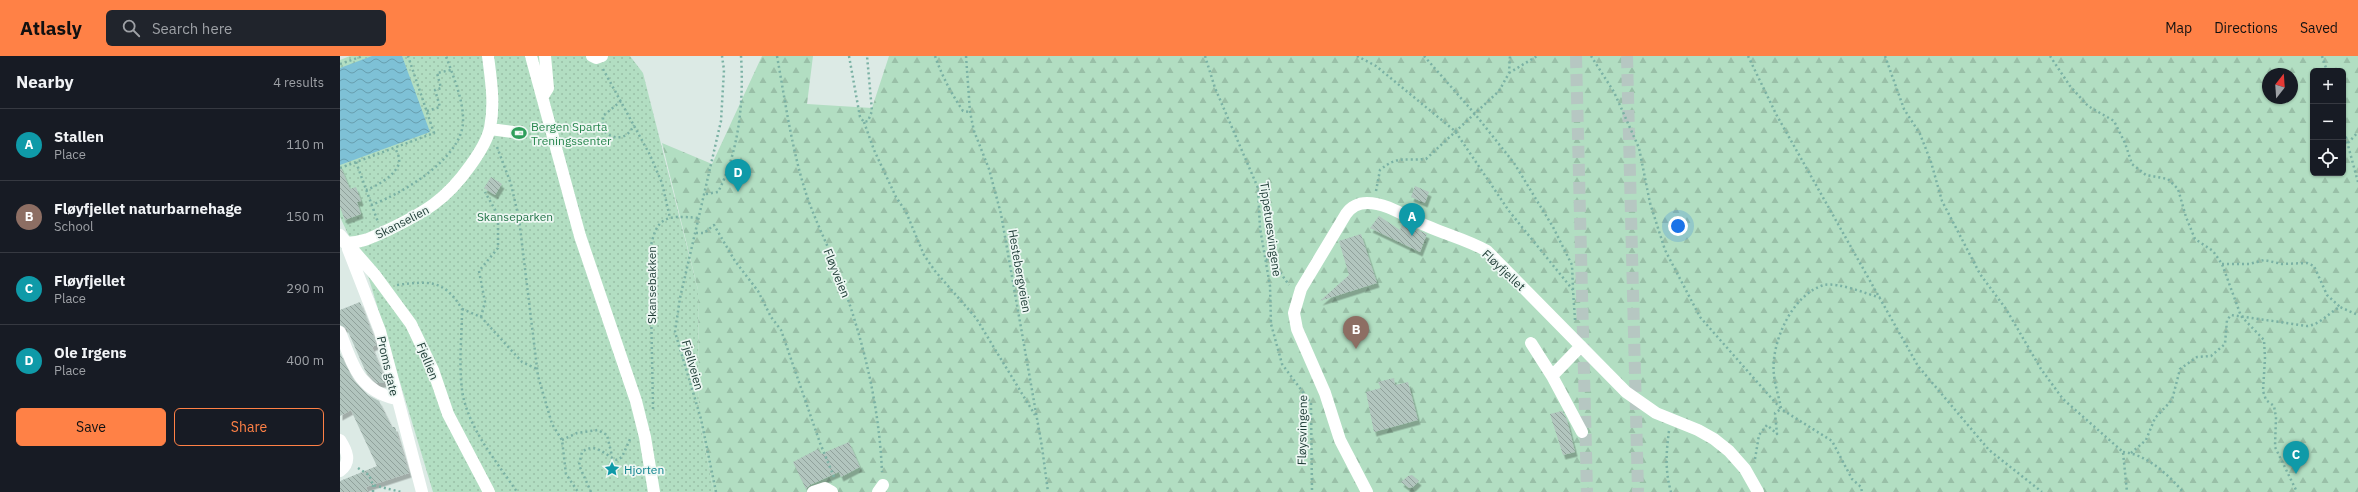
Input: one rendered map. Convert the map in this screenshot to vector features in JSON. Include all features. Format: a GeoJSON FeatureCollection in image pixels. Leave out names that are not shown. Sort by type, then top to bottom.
{"type":"FeatureCollection","features":[{"type":"Feature","properties":{"kind":"street","name":"Skanselien"},"geometry":{"type":"LineString","coordinates":[[343,239],[360,243],[415,217],[450,192],[464,175],[478,155],[490,129],[492,104],[488,56]]}},
{"type":"Feature","properties":{"kind":"street"},"geometry":{"type":"LineString","coordinates":[[531,56],[580,236],[636,400],[645,437],[654,492]]}},
{"type":"Feature","properties":{"kind":"street"},"geometry":{"type":"LineString","coordinates":[[543,96],[548,88],[545,56]]}},
{"type":"Feature","properties":{"kind":"street"},"geometry":{"type":"LineString","coordinates":[[490,129],[513,132]]}},
{"type":"Feature","properties":{"kind":"street","name":"Fløyfjellet"},"geometry":{"type":"LineString","coordinates":[[1367,492],[1348,458],[1325,393],[1297,329],[1294,313],[1301,289],[1350,208],[1357,204],[1375,204],[1389,207],[1426,226],[1473,243],[1487,251],[1579,344],[1642,404],[1670,419],[1698,430],[1714,439],[1729,451],[1752,480],[1758,492]]}},
{"type":"Feature","properties":{"kind":"street","name":"Fjellien"},"geometry":{"type":"LineString","coordinates":[[343,239],[381,284],[411,324],[423,344],[448,414],[489,492]]}},
{"type":"Feature","properties":{"kind":"street","name":"Proms gate"},"geometry":{"type":"LineString","coordinates":[[343,239],[380,331],[396,399],[422,492]]}},
{"type":"Feature","properties":{"kind":"street"},"geometry":{"type":"LineString","coordinates":[[340,332],[344,354],[360,380],[374,391],[396,399]]}},
{"type":"Feature","properties":{"kind":"street"},"geometry":{"type":"LineString","coordinates":[[1531,343],[1552,376],[1582,432]]}},
{"type":"Feature","properties":{"kind":"street"},"geometry":{"type":"LineString","coordinates":[[1552,376],[1579,344]]}},
{"type":"Feature","properties":{"kind":"street"},"geometry":{"type":"LineString","coordinates":[[340,440],[347,451],[348,458],[344,468],[340,472]]}},
{"type":"Feature","properties":{"kind":"street"},"geometry":{"type":"LineString","coordinates":[[813,492],[825,488],[832,492]]}},
{"type":"Feature","properties":{"kind":"path"},"geometry":{"type":"LineString","coordinates":[[340,64],[363,56]]}},
{"type":"Feature","properties":{"kind":"path"},"geometry":{"type":"LineString","coordinates":[[340,168],[434,133],[408,56]]}},
{"type":"Feature","properties":{"kind":"path"},"geometry":{"type":"LineString","coordinates":[[371,205],[392,197],[420,180],[449,154],[461,135],[463,109],[446,56]]}},
{"type":"Feature","properties":{"kind":"path","name":"Fjellveien"},"geometry":{"type":"LineString","coordinates":[[716,492],[700,419],[675,332],[680,298],[706,194],[722,121],[724,70],[722,56]]}},
{"type":"Feature","properties":{"kind":"path"},"geometry":{"type":"LineString","coordinates":[[706,194],[718,192],[731,159],[743,85],[741,56]]}},
{"type":"Feature","properties":{"kind":"path","name":"Fløyveien"},"geometry":{"type":"LineString","coordinates":[[777,56],[785,104],[803,185],[840,279],[867,363],[880,434],[880,488]]}},
{"type":"Feature","properties":{"kind":"path"},"geometry":{"type":"LineString","coordinates":[[849,56],[860,117],[864,122],[874,150],[896,197],[906,212],[924,255],[935,271],[976,318],[1037,417]]}},
{"type":"Feature","properties":{"kind":"path"},"geometry":{"type":"LineString","coordinates":[[864,122],[868,121],[872,111],[867,56]]}},
{"type":"Feature","properties":{"kind":"path"},"geometry":{"type":"LineString","coordinates":[[935,56],[942,76],[951,93],[963,111],[970,112]]}},
{"type":"Feature","properties":{"kind":"path","name":"Hestebergveien"},"geometry":{"type":"LineString","coordinates":[[966,56],[970,112],[974,131],[989,169],[1001,214],[1037,417],[1048,492]]}},
{"type":"Feature","properties":{"kind":"path","name":"Tippetuesvingene"},"geometry":{"type":"LineString","coordinates":[[1205,56],[1214,88],[1258,188],[1260,228],[1270,286],[1271,324],[1282,364],[1311,403]]}},
{"type":"Feature","properties":{"kind":"path"},"geometry":{"type":"LineString","coordinates":[[1357,56],[1376,66],[1454,131],[1509,211],[1573,290]]}},
{"type":"Feature","properties":{"kind":"path"},"geometry":{"type":"LineString","coordinates":[[1424,56],[1475,114],[1514,163],[1553,227],[1572,265],[1573,290],[1579,344]]}},
{"type":"Feature","properties":{"kind":"path"},"geometry":{"type":"LineString","coordinates":[[1375,204],[1376,180],[1380,170],[1397,159],[1426,159],[1454,131],[1475,114],[1499,91],[1509,73],[1510,56]]}},
{"type":"Feature","properties":{"kind":"path"},"geometry":{"type":"LineString","coordinates":[[1509,73],[1537,56]]}},
{"type":"Feature","properties":{"kind":"path"},"geometry":{"type":"LineString","coordinates":[[1591,56],[1614,92],[1639,148],[1650,203],[1665,250],[1700,317],[1781,409],[1832,441],[1852,479],[1861,487],[1862,492]]}},
{"type":"Feature","properties":{"kind":"path"},"geometry":{"type":"LineString","coordinates":[[1748,56],[1776,114],[1918,366],[1989,450],[2042,492]]}},
{"type":"Feature","properties":{"kind":"path"},"geometry":{"type":"LineString","coordinates":[[1885,56],[1904,109],[1920,134],[1942,201],[1980,274],[2006,309],[2042,369],[2063,399],[2123,452],[2144,457],[2164,474],[2172,478],[2183,492]]}},
{"type":"Feature","properties":{"kind":"path"},"geometry":{"type":"LineString","coordinates":[[2050,56],[2070,86],[2088,106],[2114,121],[2125,143],[2132,164],[2146,175],[2168,179],[2178,189],[2186,217],[2195,239],[2213,251],[2222,264],[2241,316],[2264,340],[2263,391],[2266,400],[2274,406],[2276,416],[2275,447],[2297,492]]}},
{"type":"Feature","properties":{"kind":"path"},"geometry":{"type":"LineString","coordinates":[[2322,56],[2326,68]]}},
{"type":"Feature","properties":{"kind":"path"},"geometry":{"type":"LineString","coordinates":[[597,57],[610,78],[634,124],[662,183],[670,218],[699,218]]}},
{"type":"Feature","properties":{"kind":"path"},"geometry":{"type":"LineString","coordinates":[[427,111],[440,107],[435,90],[441,88],[436,74],[451,70]]}},
{"type":"Feature","properties":{"kind":"path"},"geometry":{"type":"LineString","coordinates":[[621,101],[603,116],[603,130],[609,137],[620,138],[631,133],[634,124]]}},
{"type":"Feature","properties":{"kind":"path"},"geometry":{"type":"LineString","coordinates":[[490,129],[504,163],[517,207],[537,369],[549,416],[562,440],[566,474],[578,492]]}},
{"type":"Feature","properties":{"kind":"path"},"geometry":{"type":"LineString","coordinates":[[2347,144],[2358,132]]}},
{"type":"Feature","properties":{"kind":"path"},"geometry":{"type":"LineString","coordinates":[[2346,140],[2358,182]]}},
{"type":"Feature","properties":{"kind":"path"},"geometry":{"type":"LineString","coordinates":[[366,190],[378,185],[398,166],[399,157],[395,148]]}},
{"type":"Feature","properties":{"kind":"path"},"geometry":{"type":"LineString","coordinates":[[356,162],[378,222]]}},
{"type":"Feature","properties":{"kind":"path"},"geometry":{"type":"LineString","coordinates":[[480,317],[485,302],[479,271],[498,248],[498,215],[485,192]]}},
{"type":"Feature","properties":{"kind":"path","name":"Skansebakken"},"geometry":{"type":"LineString","coordinates":[[653,412],[650,251],[657,225],[670,218]]}},
{"type":"Feature","properties":{"kind":"path"},"geometry":{"type":"LineString","coordinates":[[696,233],[704,233],[714,225],[735,261],[758,291],[772,317],[782,330],[820,443],[834,477],[835,483],[832,492]]}},
{"type":"Feature","properties":{"kind":"path"},"geometry":{"type":"LineString","coordinates":[[1265,258],[1275,265],[1288,284],[1301,289]]}},
{"type":"Feature","properties":{"kind":"path"},"geometry":{"type":"LineString","coordinates":[[2222,264],[2249,264],[2264,260],[2282,264],[2308,263],[2314,266],[2328,295],[2340,307],[2358,315]]}},
{"type":"Feature","properties":{"kind":"path"},"geometry":{"type":"LineString","coordinates":[[381,284],[431,282],[442,286],[462,309],[480,317],[522,362],[537,369]]}},
{"type":"Feature","properties":{"kind":"path"},"geometry":{"type":"LineString","coordinates":[[1781,409],[1773,374],[1776,344],[1788,315],[1807,295],[1825,285],[1845,287],[1881,298]]}},
{"type":"Feature","properties":{"kind":"path"},"geometry":{"type":"LineString","coordinates":[[2131,453],[2146,440],[2155,418],[2172,400],[2180,369],[2198,357],[2211,356],[2218,352],[2225,344],[2227,320],[2231,315],[2307,326],[2316,325],[2329,312],[2340,307]]}},
{"type":"Feature","properties":{"kind":"path"},"geometry":{"type":"LineString","coordinates":[[462,309],[462,386],[465,401],[473,424],[517,492]]}},
{"type":"Feature","properties":{"kind":"path","name":"Fløysvingene"},"geometry":{"type":"LineString","coordinates":[[1312,396],[1312,492]]}},
{"type":"Feature","properties":{"kind":"path"},"geometry":{"type":"LineString","coordinates":[[1752,480],[1756,470],[1754,454],[1759,435],[1767,425],[1777,434],[1776,412],[1781,409]]}},
{"type":"Feature","properties":{"kind":"path"},"geometry":{"type":"LineString","coordinates":[[1670,419],[1665,460],[1666,477],[1670,492]]}},
{"type":"Feature","properties":{"kind":"path"},"geometry":{"type":"LineString","coordinates":[[562,440],[577,433],[598,430],[607,435],[612,457]]}},
{"type":"Feature","properties":{"kind":"path"},"geometry":{"type":"LineString","coordinates":[[591,492],[579,465],[582,452],[591,447],[596,448],[617,460],[622,457],[632,434],[645,437]]}},
{"type":"Feature","properties":{"kind":"path"},"geometry":{"type":"LineString","coordinates":[[2123,452],[2127,492]]}},
{"type":"Feature","properties":{"kind":"path"},"geometry":{"type":"LineString","coordinates":[[353,464],[369,475],[373,485],[373,492]]}},
{"type":"Feature","properties":{"kind":"path"},"geometry":{"type":"LineString","coordinates":[[373,485],[401,492]]}},
{"type":"Feature","properties":{"kind":"green space","name":"Skanseparken"},"geometry":{"type":"Polygon","coordinates":[[[350,56],[630,56],[643,73],[698,290],[699,417],[714,492],[433,492],[369,279],[340,217],[340,60],[350,56]]]}},
{"type":"Feature","properties":{"kind":"green space"},"geometry":{"type":"Polygon","coordinates":[[[762,56],[813,56],[807,104],[872,108],[889,56],[2358,56],[2358,492],[714,492],[699,417],[698,290],[662,143],[712,164],[762,56]]]}},
{"type":"Feature","properties":{"kind":"water"},"geometry":{"type":"Polygon","coordinates":[[[372,56],[402,56],[430,132],[340,165],[340,68],[372,56]]]}},
{"type":"Feature","properties":{"kind":"building"},"geometry":{"type":"Polygon","coordinates":[[[340,165],[350,189],[356,187],[361,201],[357,202],[361,214],[345,220],[340,207],[340,165]]]}},
{"type":"Feature","properties":{"kind":"building"},"geometry":{"type":"Polygon","coordinates":[[[491,177],[502,184],[495,195],[484,188],[491,177]]]}},
{"type":"Feature","properties":{"kind":"building"},"geometry":{"type":"Polygon","coordinates":[[[1415,186],[1429,192],[1425,203],[1411,197],[1415,186]]]}},
{"type":"Feature","properties":{"kind":"building"},"geometry":{"type":"Polygon","coordinates":[[[1379,216],[1400,230],[1402,225],[1409,228],[1409,226],[1427,234],[1420,252],[1370,228],[1379,216]]]}},
{"type":"Feature","properties":{"kind":"building"},"geometry":{"type":"Polygon","coordinates":[[[1361,234],[1377,283],[1320,301],[1349,275],[1339,241],[1361,234]]]}},
{"type":"Feature","properties":{"kind":"building"},"geometry":{"type":"Polygon","coordinates":[[[360,302],[376,345],[372,347],[382,371],[384,383],[377,383],[365,370],[347,329],[340,325],[340,310],[360,302]]]}},
{"type":"Feature","properties":{"kind":"building"},"geometry":{"type":"Polygon","coordinates":[[[340,353],[353,379],[368,395],[379,401],[392,427],[395,427],[409,473],[366,487],[368,492],[340,492],[340,481],[377,466],[351,410],[340,416],[340,353]]]}},
{"type":"Feature","properties":{"kind":"building"},"geometry":{"type":"Polygon","coordinates":[[[1394,378],[1395,385],[1408,382],[1418,420],[1374,432],[1366,392],[1381,388],[1378,382],[1394,378]]]}},
{"type":"Feature","properties":{"kind":"building"},"geometry":{"type":"Polygon","coordinates":[[[1562,411],[1567,420],[1575,452],[1563,455],[1550,414],[1562,411]]]}},
{"type":"Feature","properties":{"kind":"building"},"geometry":{"type":"Polygon","coordinates":[[[849,442],[860,467],[841,477],[839,472],[810,485],[806,489],[793,462],[818,449],[821,454],[849,442]]]}},
{"type":"Feature","properties":{"kind":"building"},"geometry":{"type":"Polygon","coordinates":[[[1412,475],[1419,481],[1413,487],[1409,488],[1401,482],[1408,476],[1412,475]]]}},
{"type":"Feature","properties":{"kind":"tunnel"},"geometry":{"type":"LineString","coordinates":[[1576,56],[1587,492]]}},
{"type":"Feature","properties":{"kind":"tunnel"},"geometry":{"type":"LineString","coordinates":[[1627,56],[1638,492]]}},
{"type":"Feature","properties":{"kind":"place","name":"Bergen Sparta Treningssenter"},"geometry":{"type":"Point","coordinates":[519,133]}},
{"type":"Feature","properties":{"kind":"place","name":"Ole Irgens"},"geometry":{"type":"Point","coordinates":[738,192]}},
{"type":"Feature","properties":{"kind":"place","name":"Stallen"},"geometry":{"type":"Point","coordinates":[1412,236]}},
{"type":"Feature","properties":{"kind":"place","name":"Fløyfjellet naturbarnehage"},"geometry":{"type":"Point","coordinates":[1356,349]}},
{"type":"Feature","properties":{"kind":"place","name":"Hjorten"},"geometry":{"type":"Point","coordinates":[612,469]}},
{"type":"Feature","properties":{"kind":"place","name":"Fløyfjellet"},"geometry":{"type":"Point","coordinates":[2296,474]}}]}
